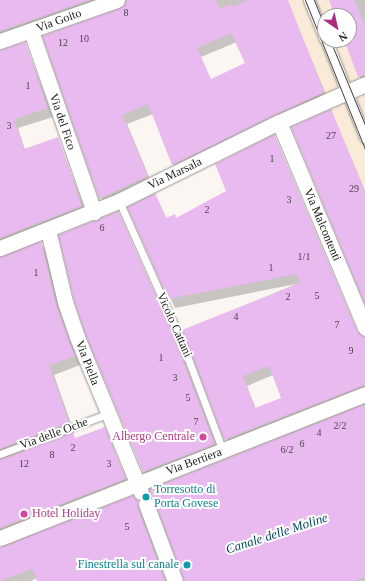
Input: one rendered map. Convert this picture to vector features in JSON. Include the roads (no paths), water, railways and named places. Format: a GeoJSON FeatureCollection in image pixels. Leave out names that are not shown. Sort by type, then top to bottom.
{"type":"FeatureCollection","features":[{"type":"Feature","properties":{"kind":"street","name":"Via Goito"},"geometry":{"type":"LineString","coordinates":[[0,41],[117,0]]}},
{"type":"Feature","properties":{"kind":"street"},"geometry":{"type":"LineString","coordinates":[[309,0],[317,20]]}},
{"type":"Feature","properties":{"kind":"street","name":"Via del Fico"},"geometry":{"type":"LineString","coordinates":[[31,31],[94,212]]}},
{"type":"Feature","properties":{"kind":"street"},"geometry":{"type":"LineString","coordinates":[[329,48],[365,137]]}},
{"type":"Feature","properties":{"kind":"street","name":"Via Marsala"},"geometry":{"type":"LineString","coordinates":[[0,248],[119,201],[279,122],[365,84]]}},
{"type":"Feature","properties":{"kind":"street","name":"Via Malcontenti"},"geometry":{"type":"LineString","coordinates":[[279,122],[365,328]]}},
{"type":"Feature","properties":{"kind":"street","name":"Via Piella"},"geometry":{"type":"LineString","coordinates":[[48,230],[65,302],[107,414],[142,493],[175,581]]}},
{"type":"Feature","properties":{"kind":"street","name":"Via Bertiera"},"geometry":{"type":"LineString","coordinates":[[0,538],[142,493],[223,451],[365,394]]}},
{"type":"Feature","properties":{"kind":"lane","name":"Vicolo Cattani"},"geometry":{"type":"LineString","coordinates":[[119,201],[182,340],[223,451]]}},
{"type":"Feature","properties":{"kind":"lane","name":"Via delle Oche"},"geometry":{"type":"LineString","coordinates":[[0,454],[107,414]]}},
{"type":"Feature","properties":{"kind":"tram line"},"geometry":{"type":"LineString","coordinates":[[305,0],[365,149]]}},
{"type":"Feature","properties":{"kind":"tram line"},"geometry":{"type":"LineString","coordinates":[[314,0],[317,8]]}},
{"type":"Feature","properties":{"kind":"tram line"},"geometry":{"type":"LineString","coordinates":[[333,48],[365,125]]}},
{"type":"Feature","properties":{"kind":"place","name":"Albergo Centrale"},"geometry":{"type":"Point","coordinates":[203,437]}},
{"type":"Feature","properties":{"kind":"place","name":"Torresotto di Porta Govese"},"geometry":{"type":"Point","coordinates":[146,497]}},
{"type":"Feature","properties":{"kind":"place","name":"Hotel Holiday"},"geometry":{"type":"Point","coordinates":[24,514]}},
{"type":"Feature","properties":{"kind":"place","name":"Finestrella sul canale"},"geometry":{"type":"Point","coordinates":[187,565]}},
{"type":"Feature","properties":{"kind":"water label","name":"Canale delle Moline"},"geometry":{"type":"Point","coordinates":[277,534]}}]}
